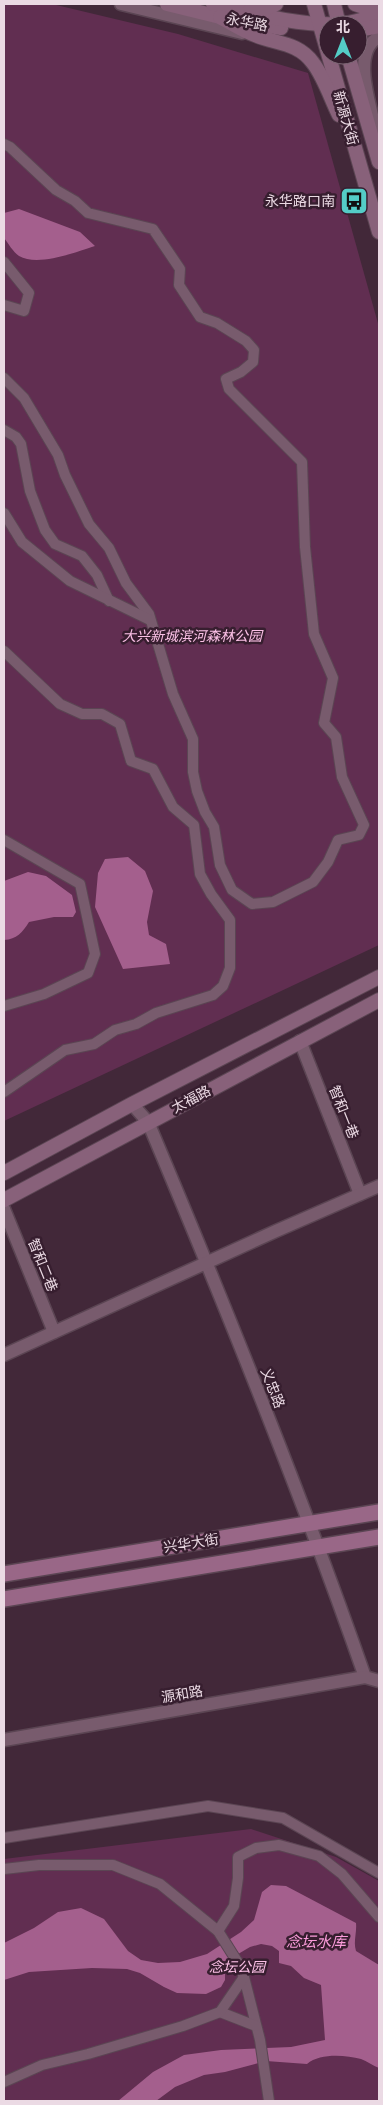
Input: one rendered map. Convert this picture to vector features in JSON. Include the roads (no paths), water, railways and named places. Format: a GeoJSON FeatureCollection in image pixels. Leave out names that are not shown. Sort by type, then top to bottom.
{"type":"FeatureCollection","features":[{"type":"Feature","properties":{"kind":"main road","name":"永华路"},"geometry":{"type":"LineString","coordinates":[[167,4],[225,10],[318,29]]}},
{"type":"Feature","properties":{"kind":"main road","name":"永华路"},"geometry":{"type":"LineString","coordinates":[[214,4],[225,10]]}},
{"type":"Feature","properties":{"kind":"main road"},"geometry":{"type":"LineString","coordinates":[[225,10],[264,9],[276,4]]}},
{"type":"Feature","properties":{"kind":"main road"},"geometry":{"type":"LineString","coordinates":[[355,4],[379,6]]}},
{"type":"Feature","properties":{"kind":"main road"},"geometry":{"type":"LineString","coordinates":[[225,10],[254,35],[292,46],[312,62],[352,141]]}},
{"type":"Feature","properties":{"kind":"main road","name":"新源大街"},"geometry":{"type":"LineString","coordinates":[[332,65],[379,232]]}},
{"type":"Feature","properties":{"kind":"main road","name":"新源大街"},"geometry":{"type":"LineString","coordinates":[[351,65],[379,162]]}},
{"type":"Feature","properties":{"kind":"main road","name":"太福路"},"geometry":{"type":"LineString","coordinates":[[4,1173],[132,1104],[379,978]]}},
{"type":"Feature","properties":{"kind":"main road","name":"太福路"},"geometry":{"type":"LineString","coordinates":[[4,1200],[379,1000]]}},
{"type":"Feature","properties":{"kind":"main road","name":"兴华大街"},"geometry":{"type":"LineString","coordinates":[[4,1574],[379,1512]]}},
{"type":"Feature","properties":{"kind":"main road","name":"兴华大街"},"geometry":{"type":"LineString","coordinates":[[4,1598],[379,1537]]}},
{"type":"Feature","properties":{"kind":"street"},"geometry":{"type":"LineString","coordinates":[[120,4],[254,35]]}},
{"type":"Feature","properties":{"kind":"street"},"geometry":{"type":"LineString","coordinates":[[379,38],[368,46],[364,54],[364,70],[379,146]]}},
{"type":"Feature","properties":{"kind":"street"},"geometry":{"type":"LineString","coordinates":[[4,144],[56,190],[75,201],[88,213],[153,229],[180,269],[179,285],[200,317],[217,324],[246,341],[254,350],[253,362],[241,372],[226,379],[229,390],[302,462],[305,547],[314,634],[333,678],[324,723],[336,737],[342,777],[364,825],[359,835],[338,840],[328,862],[313,882],[273,902],[252,904],[232,890],[220,865],[214,827],[205,812],[193,772],[193,739],[173,694],[149,614],[126,583],[109,548],[89,524],[64,475],[58,455],[24,398],[4,378]]}},
{"type":"Feature","properties":{"kind":"street"},"geometry":{"type":"LineString","coordinates":[[4,262],[30,293],[24,311],[4,305]]}},
{"type":"Feature","properties":{"kind":"street"},"geometry":{"type":"LineString","coordinates":[[4,430],[16,437],[21,444],[30,491],[45,530],[55,544],[82,556],[97,575],[108,601]]}},
{"type":"Feature","properties":{"kind":"street"},"geometry":{"type":"LineString","coordinates":[[4,513],[22,542],[70,581],[150,620]]}},
{"type":"Feature","properties":{"kind":"street"},"geometry":{"type":"LineString","coordinates":[[4,651],[60,704],[82,714],[102,714],[120,724],[131,762],[153,769],[173,807],[194,825],[200,874],[211,894],[230,920],[230,968],[223,986],[213,994],[156,1014],[136,1024],[115,1030],[94,1044],[65,1050],[4,1092]]}},
{"type":"Feature","properties":{"kind":"street"},"geometry":{"type":"LineString","coordinates":[[4,840],[80,884],[95,954],[88,973],[44,994],[4,1006]]}},
{"type":"Feature","properties":{"kind":"street","name":"智和一巷"},"geometry":{"type":"LineString","coordinates":[[300,1041],[360,1194]]}},
{"type":"Feature","properties":{"kind":"street","name":"义忠路"},"geometry":{"type":"LineString","coordinates":[[132,1104],[148,1122],[207,1262],[320,1548],[365,1677]]}},
{"type":"Feature","properties":{"kind":"street"},"geometry":{"type":"LineString","coordinates":[[4,1355],[379,1186]]}},
{"type":"Feature","properties":{"kind":"street","name":"智和二巷"},"geometry":{"type":"LineString","coordinates":[[4,1209],[54,1332]]}},
{"type":"Feature","properties":{"kind":"street"},"geometry":{"type":"LineString","coordinates":[[365,1677],[379,1681]]}},
{"type":"Feature","properties":{"kind":"street","name":"源和路"},"geometry":{"type":"LineString","coordinates":[[4,1740],[365,1677]]}},
{"type":"Feature","properties":{"kind":"street"},"geometry":{"type":"LineString","coordinates":[[4,1838],[208,1806],[283,1818],[379,1873]]}},
{"type":"Feature","properties":{"kind":"street"},"geometry":{"type":"LineString","coordinates":[[218,1931],[234,1906],[238,1878],[238,1857],[256,1848],[279,1845],[318,1856],[342,1874],[379,1917]]}},
{"type":"Feature","properties":{"kind":"street"},"geometry":{"type":"LineString","coordinates":[[4,1869],[39,1866],[113,1866],[160,1884],[218,1931],[240,1966],[244,1977],[256,2026],[269,2101]]}},
{"type":"Feature","properties":{"kind":"street"},"geometry":{"type":"LineString","coordinates":[[4,2082],[42,2065],[88,2054],[183,2026],[220,2012],[244,1977]]}},
{"type":"Feature","properties":{"kind":"street"},"geometry":{"type":"LineString","coordinates":[[220,2012],[256,2026]]}},
{"type":"Feature","properties":{"kind":"water"},"geometry":{"type":"Polygon","coordinates":[[[19,209],[80,232],[95,246],[68,255],[46,259],[27,259],[19,256],[4,238],[4,213],[19,209]]]}},
{"type":"Feature","properties":{"kind":"water"},"geometry":{"type":"Polygon","coordinates":[[[128,857],[145,871],[153,891],[147,922],[149,935],[166,944],[170,964],[123,969],[95,907],[98,873],[105,859],[128,857]]]}},
{"type":"Feature","properties":{"kind":"water"},"geometry":{"type":"Polygon","coordinates":[[[28,872],[46,876],[72,895],[76,912],[73,917],[54,917],[29,922],[19,935],[4,940],[4,881],[28,872]]]}},
{"type":"Feature","properties":{"kind":"water","name":"念坛水库"},"geometry":{"type":"Polygon","coordinates":[[[271,1885],[286,1886],[356,1923],[356,1951],[379,1965],[379,2068],[361,2059],[340,2056],[319,2058],[307,2064],[266,2061],[225,2072],[204,2075],[175,2087],[156,2101],[118,2101],[153,2072],[184,2055],[221,2050],[291,2047],[325,2040],[321,1985],[304,1978],[291,1966],[279,1963],[279,1951],[272,1946],[261,1944],[250,1947],[228,1960],[225,1968],[225,1980],[221,1987],[206,1994],[177,1993],[140,1973],[127,1969],[92,1968],[29,1972],[4,1980],[4,1943],[34,1928],[58,1912],[81,1908],[104,1919],[128,1951],[141,1960],[158,1963],[180,1962],[207,1954],[241,1932],[254,1920],[262,1892],[271,1885]]]}},
{"type":"Feature","properties":{"kind":"place","name":"永华路口南"},"geometry":{"type":"Point","coordinates":[354,201]}},
{"type":"Feature","properties":{"kind":"park label","name":"大兴新城滨河森林公园"},"geometry":{"type":"Point","coordinates":[192,636]}},
{"type":"Feature","properties":{"kind":"park label","name":"念坛公园"},"geometry":{"type":"Point","coordinates":[237,1967]}}]}
